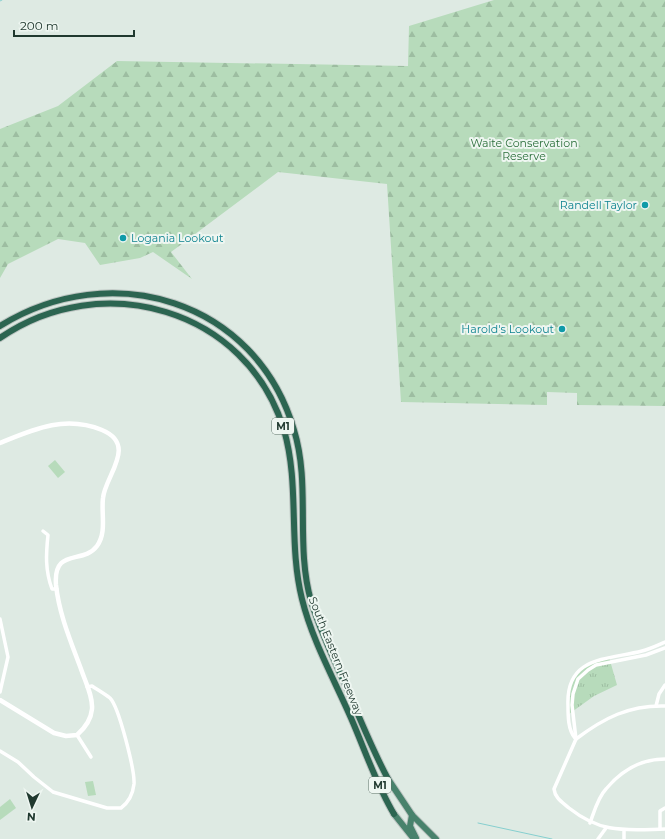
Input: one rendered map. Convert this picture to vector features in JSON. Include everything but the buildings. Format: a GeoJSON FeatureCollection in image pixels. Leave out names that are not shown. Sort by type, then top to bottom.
{"type":"FeatureCollection","features":[{"type":"Feature","properties":{"kind":"highway","name":"South Eastern Freeway"},"geometry":{"type":"LineString","coordinates":[[0,326],[30,309],[56,299],[99,293],[142,295],[163,299],[202,316],[237,340],[257,360],[277,390],[287,409],[299,450],[303,492],[304,557],[311,600],[329,648],[388,779],[412,815]]}},
{"type":"Feature","properties":{"kind":"highway","name":"South Eastern Freeway"},"geometry":{"type":"LineString","coordinates":[[0,338],[22,324],[62,308],[104,302],[126,303],[168,312],[200,326],[224,342],[254,372],[276,409],[289,449],[292,470],[294,557],[302,600],[377,779],[394,814],[414,839]]}},
{"type":"Feature","properties":{"kind":"highway"},"geometry":{"type":"LineString","coordinates":[[412,815],[410,826],[417,839]]}},
{"type":"Feature","properties":{"kind":"highway","name":"M1"},"geometry":{"type":"LineString","coordinates":[[412,815],[436,839]]}},
{"type":"Feature","properties":{"kind":"street"},"geometry":{"type":"LineString","coordinates":[[0,443],[44,426],[66,424],[82,425],[102,430],[113,438],[118,447],[117,463],[102,499],[103,524],[100,541],[96,547],[89,552],[67,559],[61,563],[56,573],[59,605],[92,704],[92,712],[89,722],[77,735],[66,736],[54,733],[0,700]]}},
{"type":"Feature","properties":{"kind":"street"},"geometry":{"type":"LineString","coordinates":[[43,531],[48,535],[45,557],[47,572],[52,589],[57,589]]}},
{"type":"Feature","properties":{"kind":"street"},"geometry":{"type":"LineString","coordinates":[[0,619],[8,657],[0,692]]}},
{"type":"Feature","properties":{"kind":"street"},"geometry":{"type":"LineString","coordinates":[[576,739],[571,730],[568,695],[573,678],[578,672],[594,661],[644,651],[665,642]]}},
{"type":"Feature","properties":{"kind":"street"},"geometry":{"type":"LineString","coordinates":[[576,739],[572,705],[573,694],[578,679],[596,665],[646,655],[665,648]]}},
{"type":"Feature","properties":{"kind":"street"},"geometry":{"type":"LineString","coordinates":[[656,706],[659,694],[665,685]]}},
{"type":"Feature","properties":{"kind":"street"},"geometry":{"type":"LineString","coordinates":[[0,751],[18,762],[53,792],[107,808],[121,808],[130,799],[134,783],[132,767],[125,739],[117,713],[110,698],[92,686],[87,687]]}},
{"type":"Feature","properties":{"kind":"street"},"geometry":{"type":"LineString","coordinates":[[665,706],[634,708],[590,728],[576,739],[556,783],[554,794],[561,802],[590,823],[606,828],[624,830],[665,829]]}},
{"type":"Feature","properties":{"kind":"street"},"geometry":{"type":"LineString","coordinates":[[77,735],[91,757]]}},
{"type":"Feature","properties":{"kind":"street"},"geometry":{"type":"LineString","coordinates":[[590,823],[605,790],[619,776],[637,764],[665,760]]}},
{"type":"Feature","properties":{"kind":"street"},"geometry":{"type":"LineString","coordinates":[[660,829],[660,811],[665,808]]}},
{"type":"Feature","properties":{"kind":"street"},"geometry":{"type":"LineString","coordinates":[[598,839],[606,828]]}},
{"type":"Feature","properties":{"kind":"street"},"geometry":{"type":"LineString","coordinates":[[624,830],[624,839]]}},
{"type":"Feature","properties":{"kind":"green space","name":"Waite Conservation Reserve"},"geometry":{"type":"Polygon","coordinates":[[[494,0],[665,0],[665,406],[577,405],[577,393],[547,392],[547,405],[401,402],[387,184],[278,172],[171,252],[192,279],[153,252],[140,258],[100,265],[85,243],[58,239],[8,264],[0,278],[0,129],[58,106],[117,61],[408,66],[409,26],[494,0]]]}},
{"type":"Feature","properties":{"kind":"green space"},"geometry":{"type":"Polygon","coordinates":[[[55,460],[65,472],[58,478],[48,466],[55,460]]]}},
{"type":"Feature","properties":{"kind":"green space"},"geometry":{"type":"Polygon","coordinates":[[[609,657],[617,685],[594,696],[569,714],[570,685],[583,667],[609,657]]]}},
{"type":"Feature","properties":{"kind":"green space"},"geometry":{"type":"Polygon","coordinates":[[[93,781],[96,795],[88,796],[85,782],[93,781]]]}},
{"type":"Feature","properties":{"kind":"green space"},"geometry":{"type":"Polygon","coordinates":[[[10,799],[16,808],[0,820],[0,807],[10,799]]]}},
{"type":"Feature","properties":{"kind":"waterway"},"geometry":{"type":"LineString","coordinates":[[478,823],[552,839]]}},
{"type":"Feature","properties":{"kind":"place","name":"Randell Taylor"},"geometry":{"type":"Point","coordinates":[645,205]}},
{"type":"Feature","properties":{"kind":"place","name":"Logania Lookout"},"geometry":{"type":"Point","coordinates":[123,238]}},
{"type":"Feature","properties":{"kind":"place","name":"Harold's Lookout"},"geometry":{"type":"Point","coordinates":[562,329]}}]}
